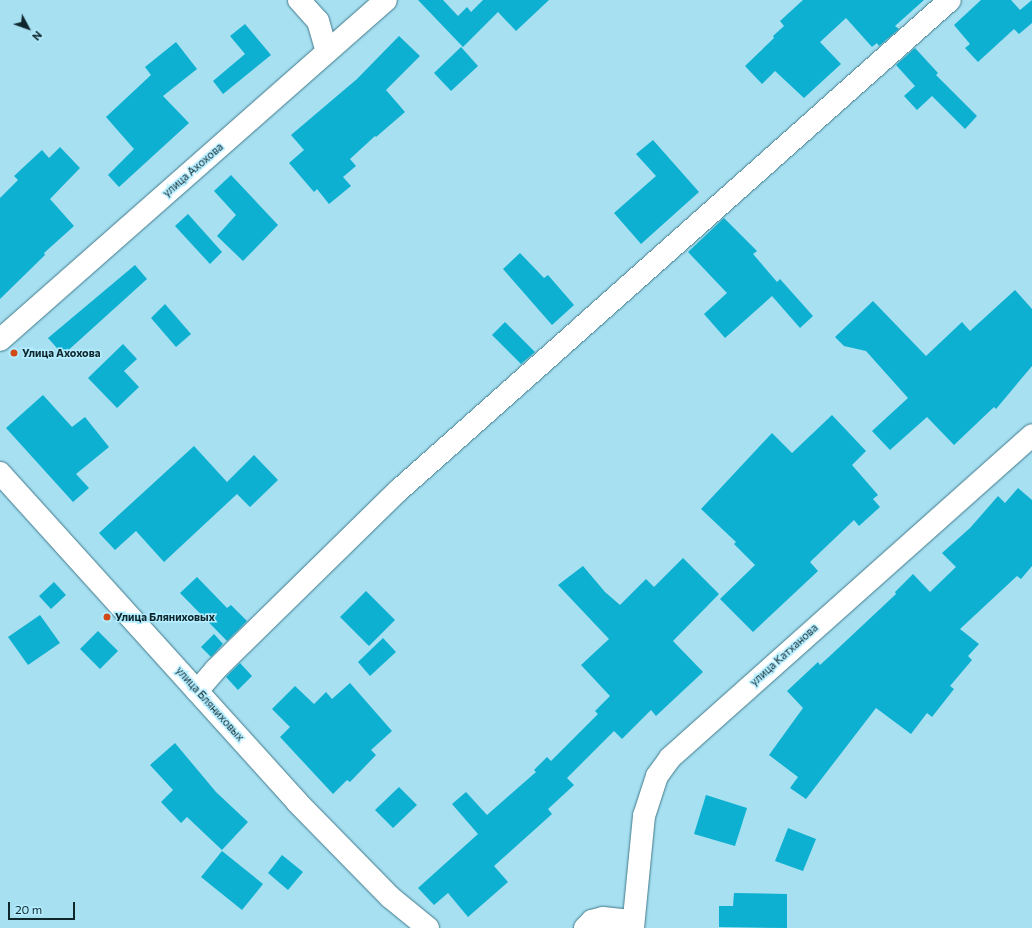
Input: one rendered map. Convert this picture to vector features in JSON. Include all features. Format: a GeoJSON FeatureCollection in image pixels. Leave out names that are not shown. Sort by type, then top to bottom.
{"type":"FeatureCollection","features":[{"type":"Feature","properties":{"kind":"street"},"geometry":{"type":"LineString","coordinates":[[299,0],[318,21],[327,52]]}},
{"type":"Feature","properties":{"kind":"street","name":"улица Ахохова"},"geometry":{"type":"LineString","coordinates":[[0,340],[386,0]]}},
{"type":"Feature","properties":{"kind":"street"},"geometry":{"type":"LineString","coordinates":[[197,691],[215,670],[399,490],[950,0]]}},
{"type":"Feature","properties":{"kind":"street","name":"улица Катханова"},"geometry":{"type":"LineString","coordinates":[[633,925],[646,810],[657,776],[670,758],[1032,435]]}},
{"type":"Feature","properties":{"kind":"street","name":"улица Бляниховых"},"geometry":{"type":"LineString","coordinates":[[0,473],[197,691],[344,850],[390,897],[428,928]]}},
{"type":"Feature","properties":{"kind":"street"},"geometry":{"type":"LineString","coordinates":[[585,928],[592,921],[603,918],[633,925]]}},
{"type":"Feature","properties":{"kind":"building"},"geometry":{"type":"Polygon","coordinates":[[[418,0],[443,0],[458,16],[467,7],[471,12],[483,0],[549,0],[516,31],[498,12],[463,47],[418,0]]]}},
{"type":"Feature","properties":{"kind":"building"},"geometry":{"type":"Polygon","coordinates":[[[803,0],[924,0],[895,26],[899,29],[879,46],[877,43],[872,47],[846,18],[820,42],[841,64],[804,98],[775,71],[762,84],[745,66],[774,38],[773,36],[784,26],[780,21],[803,0]]]}},
{"type":"Feature","properties":{"kind":"building"},"geometry":{"type":"Polygon","coordinates":[[[981,0],[1011,0],[1020,10],[1032,0],[1032,23],[1019,34],[1014,29],[978,62],[965,48],[970,44],[954,25],[981,0]]]}},
{"type":"Feature","properties":{"kind":"building"},"geometry":{"type":"Polygon","coordinates":[[[245,24],[271,55],[223,94],[213,81],[245,54],[230,36],[245,24]]]}},
{"type":"Feature","properties":{"kind":"building"},"geometry":{"type":"Polygon","coordinates":[[[399,36],[420,56],[386,90],[405,112],[376,137],[375,136],[350,159],[356,166],[343,177],[351,186],[329,204],[317,189],[314,192],[289,163],[304,150],[291,135],[357,79],[399,36]]]}},
{"type":"Feature","properties":{"kind":"building"},"geometry":{"type":"Polygon","coordinates":[[[176,42],[197,69],[163,96],[189,123],[119,187],[108,175],[134,149],[106,117],[151,75],[145,67],[176,42]]]}},
{"type":"Feature","properties":{"kind":"building"},"geometry":{"type":"Polygon","coordinates":[[[461,47],[478,66],[451,91],[434,73],[461,47]]]}},
{"type":"Feature","properties":{"kind":"building"},"geometry":{"type":"Polygon","coordinates":[[[915,48],[938,73],[936,75],[977,116],[965,129],[932,96],[917,110],[904,96],[915,86],[896,65],[915,48]]]}},
{"type":"Feature","properties":{"kind":"building"},"geometry":{"type":"Polygon","coordinates":[[[653,140],[699,192],[641,244],[614,213],[656,176],[636,154],[653,140]]]}},
{"type":"Feature","properties":{"kind":"building"},"geometry":{"type":"Polygon","coordinates":[[[60,147],[80,168],[50,199],[74,226],[44,253],[45,255],[0,299],[0,198],[18,180],[14,176],[42,150],[49,158],[60,147]]]}},
{"type":"Feature","properties":{"kind":"building"},"geometry":{"type":"Polygon","coordinates":[[[231,175],[278,225],[243,261],[217,236],[236,215],[214,191],[231,175]]]}},
{"type":"Feature","properties":{"kind":"building"},"geometry":{"type":"Polygon","coordinates":[[[188,214],[222,252],[210,264],[175,226],[188,214]]]}},
{"type":"Feature","properties":{"kind":"building"},"geometry":{"type":"Polygon","coordinates":[[[724,218],[757,251],[753,254],[777,282],[780,279],[813,316],[800,328],[772,296],[725,338],[704,314],[727,293],[688,252],[724,218]]]}},
{"type":"Feature","properties":{"kind":"building"},"geometry":{"type":"Polygon","coordinates":[[[520,253],[544,278],[548,275],[574,305],[552,325],[503,269],[520,253]]]}},
{"type":"Feature","properties":{"kind":"building"},"geometry":{"type":"Polygon","coordinates":[[[135,265],[147,279],[63,355],[48,338],[135,265]]]}},
{"type":"Feature","properties":{"kind":"building"},"geometry":{"type":"Polygon","coordinates":[[[1015,290],[1032,309],[1032,366],[996,409],[994,407],[954,445],[927,417],[890,450],[872,431],[908,398],[866,351],[844,346],[835,337],[873,301],[926,356],[962,322],[970,331],[1015,290]]]}},
{"type":"Feature","properties":{"kind":"building"},"geometry":{"type":"Polygon","coordinates":[[[165,304],[191,334],[176,347],[151,318],[165,304]]]}},
{"type":"Feature","properties":{"kind":"building"},"geometry":{"type":"Polygon","coordinates":[[[505,322],[535,352],[521,364],[492,335],[505,322]]]}},
{"type":"Feature","properties":{"kind":"building"},"geometry":{"type":"Polygon","coordinates":[[[123,344],[137,359],[124,371],[139,387],[117,408],[88,378],[123,344]]]}},
{"type":"Feature","properties":{"kind":"building"},"geometry":{"type":"Polygon","coordinates":[[[43,395],[72,427],[85,417],[109,447],[76,474],[89,488],[73,502],[6,428],[43,395]]]}},
{"type":"Feature","properties":{"kind":"building"},"geometry":{"type":"Polygon","coordinates":[[[832,415],[866,451],[852,465],[878,495],[873,499],[880,507],[859,526],[854,520],[810,562],[818,571],[753,632],[720,599],[755,565],[734,544],[736,542],[701,509],[772,433],[792,453],[832,415]]]}},
{"type":"Feature","properties":{"kind":"building"},"geometry":{"type":"Polygon","coordinates":[[[194,446],[227,482],[254,455],[278,480],[250,507],[237,494],[164,562],[136,531],[115,550],[99,533],[194,446]]]}},
{"type":"Feature","properties":{"kind":"building"},"geometry":{"type":"Polygon","coordinates":[[[1018,488],[1032,500],[1032,566],[1021,579],[1017,576],[960,629],[979,644],[968,656],[972,660],[950,686],[954,689],[932,717],[927,713],[911,734],[876,708],[806,799],[790,788],[798,777],[769,755],[803,708],[787,691],[818,662],[820,665],[832,654],[896,594],[895,592],[913,574],[930,592],[956,567],[942,553],[970,528],[998,496],[1005,503],[1018,488]]]}},
{"type":"Feature","properties":{"kind":"building"},"geometry":{"type":"Polygon","coordinates":[[[683,558],[719,594],[673,641],[703,672],[656,716],[651,710],[622,739],[614,731],[567,778],[574,785],[548,809],[552,814],[494,866],[508,882],[468,917],[448,893],[434,905],[418,888],[478,834],[452,804],[466,792],[487,815],[536,772],[534,770],[547,757],[551,761],[598,714],[595,711],[610,696],[581,665],[609,639],[558,585],[583,566],[605,592],[620,605],[646,579],[654,587],[683,558]]]}},
{"type":"Feature","properties":{"kind":"building"},"geometry":{"type":"Polygon","coordinates":[[[197,577],[227,608],[231,605],[247,621],[227,641],[180,593],[197,577]]]}},
{"type":"Feature","properties":{"kind":"building"},"geometry":{"type":"Polygon","coordinates":[[[54,582],[66,595],[51,609],[39,596],[54,582]]]}},
{"type":"Feature","properties":{"kind":"building"},"geometry":{"type":"Polygon","coordinates":[[[366,591],[395,620],[369,646],[340,617],[366,591]]]}},
{"type":"Feature","properties":{"kind":"building"},"geometry":{"type":"Polygon","coordinates":[[[40,615],[60,643],[28,665],[8,637],[40,615]]]}},
{"type":"Feature","properties":{"kind":"building"},"geometry":{"type":"Polygon","coordinates":[[[98,631],[118,651],[100,669],[80,649],[98,631]]]}},
{"type":"Feature","properties":{"kind":"building"},"geometry":{"type":"Polygon","coordinates":[[[214,634],[223,644],[211,657],[201,647],[214,634]]]}},
{"type":"Feature","properties":{"kind":"building"},"geometry":{"type":"Polygon","coordinates":[[[383,638],[396,652],[370,676],[358,662],[383,638]]]}},
{"type":"Feature","properties":{"kind":"building"},"geometry":{"type":"Polygon","coordinates":[[[240,663],[252,676],[238,690],[226,677],[240,663]]]}},
{"type":"Feature","properties":{"kind":"building"},"geometry":{"type":"Polygon","coordinates":[[[350,683],[392,731],[371,750],[376,755],[350,782],[347,780],[333,794],[280,737],[290,727],[272,709],[295,686],[314,704],[326,692],[332,699],[350,683]]]}},
{"type":"Feature","properties":{"kind":"building"},"geometry":{"type":"Polygon","coordinates":[[[175,743],[216,792],[248,822],[222,850],[187,817],[181,823],[161,802],[173,790],[150,765],[175,743]]]}},
{"type":"Feature","properties":{"kind":"building"},"geometry":{"type":"Polygon","coordinates":[[[399,787],[417,805],[393,828],[375,810],[399,787]]]}},
{"type":"Feature","properties":{"kind":"building"},"geometry":{"type":"Polygon","coordinates":[[[706,795],[747,808],[735,846],[694,834],[706,795]]]}},
{"type":"Feature","properties":{"kind":"building"},"geometry":{"type":"Polygon","coordinates":[[[788,828],[816,839],[803,871],[775,861],[788,828]]]}},
{"type":"Feature","properties":{"kind":"building"},"geometry":{"type":"Polygon","coordinates":[[[222,851],[263,884],[242,910],[201,877],[222,851]]]}},
{"type":"Feature","properties":{"kind":"building"},"geometry":{"type":"Polygon","coordinates":[[[282,855],[303,872],[288,890],[268,873],[282,855]]]}},
{"type":"Feature","properties":{"kind":"building"},"geometry":{"type":"Polygon","coordinates":[[[734,893],[787,894],[787,928],[719,927],[719,906],[733,906],[734,893]]]}},
{"type":"Feature","properties":{"kind":"place","name":"Улица Ахохова"},"geometry":{"type":"Point","coordinates":[14,353]}},
{"type":"Feature","properties":{"kind":"place","name":"Улица Бляниховых"},"geometry":{"type":"Point","coordinates":[107,617]}}]}
